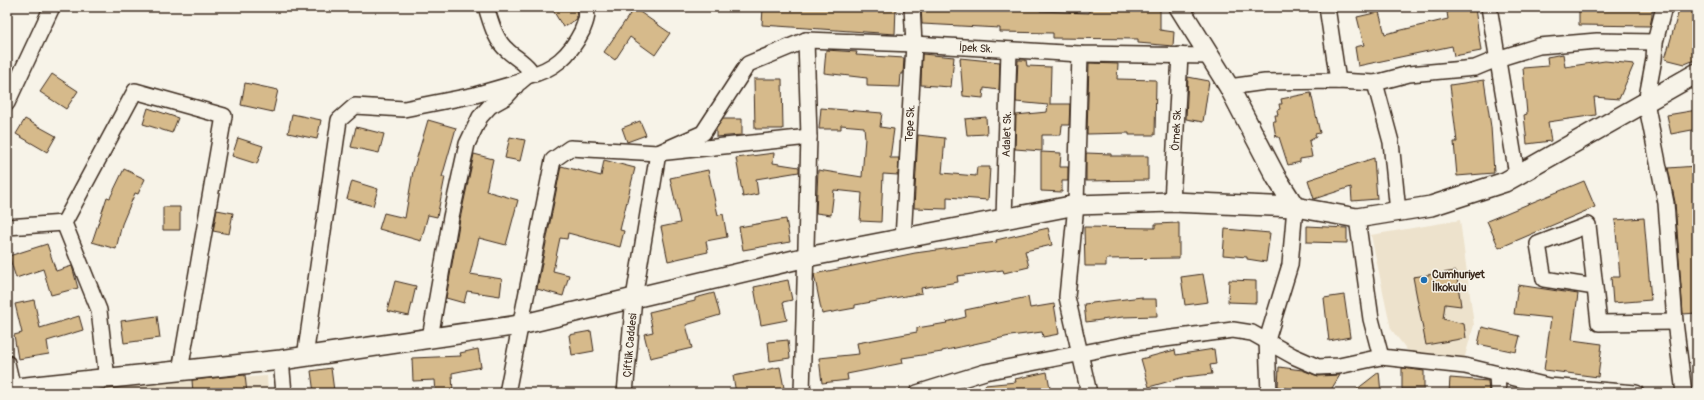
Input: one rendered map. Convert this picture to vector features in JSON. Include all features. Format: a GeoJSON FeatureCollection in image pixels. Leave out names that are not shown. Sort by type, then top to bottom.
{"type":"FeatureCollection","features":[{"type":"Feature","properties":{"kind":"street"},"geometry":{"type":"LineString","coordinates":[[7,103],[52,7]]}},
{"type":"Feature","properties":{"kind":"street"},"geometry":{"type":"LineString","coordinates":[[430,338],[451,217],[467,144],[472,130],[480,117],[490,106],[506,97],[524,79],[529,69],[525,64],[506,50],[498,39],[486,7]]}},
{"type":"Feature","properties":{"kind":"street"},"geometry":{"type":"LineString","coordinates":[[305,356],[339,120],[355,106],[404,109],[475,95],[540,73],[557,64],[569,53],[586,22],[585,7]]}},
{"type":"Feature","properties":{"kind":"street","name":"Tepe Sk."},"geometry":{"type":"LineString","coordinates":[[903,239],[914,44],[912,7]]}},
{"type":"Feature","properties":{"kind":"street"},"geometry":{"type":"LineString","coordinates":[[1179,7],[1228,87],[1276,177],[1295,208],[1290,265],[1267,340],[1269,393]]}},
{"type":"Feature","properties":{"kind":"street"},"geometry":{"type":"LineString","coordinates":[[1327,7],[1338,81]]}},
{"type":"Feature","properties":{"kind":"street"},"geometry":{"type":"LineString","coordinates":[[1489,7],[1517,175]]}},
{"type":"Feature","properties":{"kind":"street"},"geometry":{"type":"LineString","coordinates":[[1664,7],[1655,42],[1654,59],[1646,102],[1666,202],[1675,322],[1684,393]]}},
{"type":"Feature","properties":{"kind":"street"},"geometry":{"type":"LineString","coordinates":[[802,393],[807,258],[809,137],[806,40]]}},
{"type":"Feature","properties":{"kind":"street","name":"İpek Sk."},"geometry":{"type":"LineString","coordinates":[[658,153],[703,133],[748,64],[806,40],[914,44],[1080,54],[1209,56]]}},
{"type":"Feature","properties":{"kind":"street"},"geometry":{"type":"LineString","coordinates":[[1228,87],[1265,82],[1338,81],[1375,83],[1409,74],[1475,68],[1497,58],[1539,46],[1597,41],[1655,42]]}},
{"type":"Feature","properties":{"kind":"street","name":"Adalet Sk."},"geometry":{"type":"LineString","coordinates":[[1004,219],[1009,50]]}},
{"type":"Feature","properties":{"kind":"street"},"geometry":{"type":"LineString","coordinates":[[1080,54],[1076,205],[1067,297],[1089,393]]}},
{"type":"Feature","properties":{"kind":"street","name":"Örnek Sk."},"geometry":{"type":"LineString","coordinates":[[1172,202],[1180,56]]}},
{"type":"Feature","properties":{"kind":"street"},"geometry":{"type":"LineString","coordinates":[[7,363],[10,389],[66,388],[107,379],[281,360],[430,338],[520,324],[807,258],[1076,205],[1172,202],[1295,208],[1357,218],[1398,212],[1431,206],[1505,182],[1697,73]]}},
{"type":"Feature","properties":{"kind":"street"},"geometry":{"type":"LineString","coordinates":[[1375,83],[1390,142],[1398,212]]}},
{"type":"Feature","properties":{"kind":"street"},"geometry":{"type":"LineString","coordinates":[[64,223],[135,91],[224,116],[180,371]]}},
{"type":"Feature","properties":{"kind":"street"},"geometry":{"type":"LineString","coordinates":[[507,393],[553,160],[570,148],[658,153],[809,137]]}},
{"type":"Feature","properties":{"kind":"street","name":"Çiftlik Caddesi"},"geometry":{"type":"LineString","coordinates":[[625,393],[634,298],[658,153]]}},
{"type":"Feature","properties":{"kind":"street"},"geometry":{"type":"LineString","coordinates":[[1357,218],[1371,319],[1381,356]]}},
{"type":"Feature","properties":{"kind":"street"},"geometry":{"type":"LineString","coordinates":[[7,227],[64,223]]}},
{"type":"Feature","properties":{"kind":"street"},"geometry":{"type":"LineString","coordinates":[[64,223],[99,310],[107,379]]}},
{"type":"Feature","properties":{"kind":"street"},"geometry":{"type":"LineString","coordinates":[[1595,287],[1544,279],[1538,244],[1588,225],[1595,287],[1599,323],[1675,322]]}},
{"type":"Feature","properties":{"kind":"street"},"geometry":{"type":"LineString","coordinates":[[917,393],[985,372],[1134,343],[1233,330],[1252,333],[1267,340],[1293,356],[1318,367],[1339,366],[1381,356],[1465,366],[1548,386],[1636,393]]}},
{"type":"Feature","properties":{"kind":"street"},"geometry":{"type":"LineString","coordinates":[[281,360],[284,393]]}},
{"type":"Feature","properties":{"kind":"street"},"geometry":{"type":"LineString","coordinates":[[1496,374],[1498,393]]}},
{"type":"Feature","properties":{"kind":"shaded area","name":"Cumhuriyet İlkokulu"},"geometry":{"type":"Polygon","coordinates":[[[1460,220],[1474,325],[1463,363],[1429,360],[1407,350],[1391,329],[1371,235],[1460,220]]]}},
{"type":"Feature","properties":{"kind":"shaded area"},"geometry":{"type":"Polygon","coordinates":[[[267,376],[268,393],[49,393],[86,388],[267,376]]]}},
{"type":"Feature","properties":{"kind":"building"},"geometry":{"type":"Polygon","coordinates":[[[551,7],[576,7],[577,19],[563,27],[551,7]]]}},
{"type":"Feature","properties":{"kind":"building"},"geometry":{"type":"Polygon","coordinates":[[[763,7],[896,7],[895,34],[762,25],[763,7]]]}},
{"type":"Feature","properties":{"kind":"building"},"geometry":{"type":"Polygon","coordinates":[[[921,7],[1040,7],[1040,11],[1089,13],[1089,8],[1134,9],[1134,7],[1160,7],[1160,30],[1174,32],[1173,46],[1138,43],[1138,39],[1053,38],[1053,33],[1000,32],[1000,28],[922,24],[921,7]]]}},
{"type":"Feature","properties":{"kind":"building"},"geometry":{"type":"Polygon","coordinates":[[[1579,7],[1652,7],[1652,16],[1650,26],[1579,25],[1579,7]]]}},
{"type":"Feature","properties":{"kind":"building"},"geometry":{"type":"Polygon","coordinates":[[[1680,7],[1697,7],[1697,59],[1685,64],[1665,59],[1680,7]]]}},
{"type":"Feature","properties":{"kind":"building"},"geometry":{"type":"Polygon","coordinates":[[[634,8],[670,33],[655,55],[630,37],[615,60],[604,52],[634,8]]]}},
{"type":"Feature","properties":{"kind":"building"},"geometry":{"type":"Polygon","coordinates":[[[1475,8],[1481,51],[1454,56],[1452,46],[1358,66],[1355,47],[1364,45],[1357,17],[1379,12],[1385,34],[1448,19],[1447,12],[1475,8]]]}},
{"type":"Feature","properties":{"kind":"building"},"geometry":{"type":"Polygon","coordinates":[[[826,50],[857,52],[856,55],[904,58],[900,87],[867,86],[867,78],[824,73],[826,50]]]}},
{"type":"Feature","properties":{"kind":"building"},"geometry":{"type":"Polygon","coordinates":[[[922,54],[954,57],[951,87],[921,85],[922,54]]]}},
{"type":"Feature","properties":{"kind":"building"},"geometry":{"type":"Polygon","coordinates":[[[1563,54],[1565,67],[1605,61],[1634,64],[1619,99],[1594,97],[1596,115],[1548,122],[1551,141],[1527,144],[1524,115],[1527,114],[1523,68],[1548,66],[1547,57],[1563,54]]]}},
{"type":"Feature","properties":{"kind":"building"},"geometry":{"type":"Polygon","coordinates":[[[960,58],[1000,62],[999,90],[984,88],[983,98],[963,96],[960,58]]]}},
{"type":"Feature","properties":{"kind":"building"},"geometry":{"type":"Polygon","coordinates":[[[1018,60],[1026,60],[1027,66],[1051,67],[1050,104],[1070,104],[1069,125],[1062,125],[1061,135],[1042,135],[1042,151],[1015,149],[1016,115],[1047,112],[1048,105],[1016,102],[1018,60]]]}},
{"type":"Feature","properties":{"kind":"building"},"geometry":{"type":"Polygon","coordinates":[[[1089,63],[1118,64],[1117,79],[1156,80],[1155,135],[1129,135],[1129,133],[1087,134],[1089,63]]]}},
{"type":"Feature","properties":{"kind":"building"},"geometry":{"type":"Polygon","coordinates":[[[52,74],[78,91],[66,109],[40,92],[52,74]]]}},
{"type":"Feature","properties":{"kind":"building"},"geometry":{"type":"Polygon","coordinates":[[[1188,77],[1209,81],[1203,122],[1186,119],[1188,77]]]}},
{"type":"Feature","properties":{"kind":"building"},"geometry":{"type":"Polygon","coordinates":[[[754,79],[782,79],[783,129],[755,129],[754,79]]]}},
{"type":"Feature","properties":{"kind":"building"},"geometry":{"type":"Polygon","coordinates":[[[1484,80],[1491,127],[1494,173],[1457,176],[1454,142],[1457,142],[1450,85],[1484,80]]]}},
{"type":"Feature","properties":{"kind":"building"},"geometry":{"type":"Polygon","coordinates":[[[245,83],[278,90],[273,112],[241,105],[245,83]]]}},
{"type":"Feature","properties":{"kind":"building"},"geometry":{"type":"Polygon","coordinates":[[[1311,93],[1320,133],[1315,134],[1316,137],[1309,141],[1312,157],[1300,159],[1300,162],[1288,165],[1279,137],[1276,137],[1273,121],[1276,121],[1275,115],[1278,115],[1277,110],[1280,109],[1279,104],[1282,104],[1281,99],[1311,93]]]}},
{"type":"Feature","properties":{"kind":"building"},"geometry":{"type":"Polygon","coordinates":[[[148,108],[178,118],[172,133],[143,124],[148,108]]]}},
{"type":"Feature","properties":{"kind":"building"},"geometry":{"type":"Polygon","coordinates":[[[821,108],[882,113],[880,127],[894,129],[890,158],[899,158],[898,175],[883,174],[881,222],[860,221],[862,193],[834,190],[831,215],[816,213],[818,170],[862,177],[865,138],[864,127],[841,125],[841,129],[819,129],[821,108]]]}},
{"type":"Feature","properties":{"kind":"building"},"geometry":{"type":"Polygon","coordinates":[[[1697,110],[1697,129],[1671,134],[1667,115],[1697,110]]]}},
{"type":"Feature","properties":{"kind":"building"},"geometry":{"type":"Polygon","coordinates":[[[292,114],[321,120],[317,139],[288,133],[292,114]]]}},
{"type":"Feature","properties":{"kind":"building"},"geometry":{"type":"Polygon","coordinates":[[[986,117],[987,134],[967,135],[965,119],[986,117]]]}},
{"type":"Feature","properties":{"kind":"building"},"geometry":{"type":"Polygon","coordinates":[[[25,119],[56,136],[47,152],[16,134],[25,119]]]}},
{"type":"Feature","properties":{"kind":"building"},"geometry":{"type":"Polygon","coordinates":[[[723,119],[742,119],[742,135],[716,137],[716,129],[723,119]]]}},
{"type":"Feature","properties":{"kind":"building"},"geometry":{"type":"Polygon","coordinates":[[[428,120],[456,128],[442,177],[445,177],[437,217],[428,215],[421,241],[379,229],[384,213],[405,218],[413,171],[428,120]]]}},
{"type":"Feature","properties":{"kind":"building"},"geometry":{"type":"Polygon","coordinates":[[[640,121],[646,135],[627,142],[622,128],[640,121]]]}},
{"type":"Feature","properties":{"kind":"building"},"geometry":{"type":"Polygon","coordinates":[[[356,127],[384,134],[379,153],[351,147],[356,127]]]}},
{"type":"Feature","properties":{"kind":"building"},"geometry":{"type":"Polygon","coordinates":[[[918,135],[945,138],[942,173],[976,176],[977,167],[990,167],[988,200],[947,197],[947,209],[914,208],[918,135]]]}},
{"type":"Feature","properties":{"kind":"building"},"geometry":{"type":"Polygon","coordinates":[[[510,137],[525,140],[520,161],[505,158],[510,137]]]}},
{"type":"Feature","properties":{"kind":"building"},"geometry":{"type":"Polygon","coordinates":[[[238,138],[263,146],[257,164],[232,156],[238,138]]]}},
{"type":"Feature","properties":{"kind":"building"},"geometry":{"type":"Polygon","coordinates":[[[1041,152],[1061,153],[1060,167],[1068,167],[1068,181],[1062,181],[1062,192],[1041,191],[1041,152]]]}},
{"type":"Feature","properties":{"kind":"building"},"geometry":{"type":"Polygon","coordinates":[[[774,153],[773,163],[799,167],[799,172],[756,179],[758,194],[743,197],[736,158],[774,153]]]}},
{"type":"Feature","properties":{"kind":"building"},"geometry":{"type":"Polygon","coordinates":[[[1086,153],[1111,154],[1111,156],[1148,156],[1148,180],[1086,181],[1086,153]]]}},
{"type":"Feature","properties":{"kind":"building"},"geometry":{"type":"Polygon","coordinates":[[[474,154],[493,159],[486,191],[518,200],[506,245],[479,238],[470,274],[502,279],[500,296],[467,291],[464,303],[446,298],[460,219],[474,154]]]}},
{"type":"Feature","properties":{"kind":"building"},"geometry":{"type":"Polygon","coordinates":[[[1374,158],[1377,199],[1352,201],[1351,187],[1314,199],[1308,180],[1374,158]]]}},
{"type":"Feature","properties":{"kind":"building"},"geometry":{"type":"Polygon","coordinates":[[[604,160],[635,168],[620,230],[624,231],[620,247],[568,233],[567,239],[560,238],[553,271],[569,275],[563,296],[537,289],[561,166],[601,176],[604,160]]]}},
{"type":"Feature","properties":{"kind":"building"},"geometry":{"type":"Polygon","coordinates":[[[1697,166],[1697,313],[1683,314],[1675,202],[1668,168],[1697,166]]]}},
{"type":"Feature","properties":{"kind":"building"},"geometry":{"type":"Polygon","coordinates":[[[124,169],[145,179],[138,194],[135,193],[122,224],[116,249],[92,242],[107,197],[110,198],[124,169]]]}},
{"type":"Feature","properties":{"kind":"building"},"geometry":{"type":"Polygon","coordinates":[[[708,170],[718,215],[723,214],[727,237],[706,241],[708,252],[668,261],[661,227],[680,223],[670,178],[708,170]]]}},
{"type":"Feature","properties":{"kind":"building"},"geometry":{"type":"Polygon","coordinates":[[[352,181],[378,189],[373,206],[347,199],[352,181]]]}},
{"type":"Feature","properties":{"kind":"building"},"geometry":{"type":"Polygon","coordinates":[[[1584,181],[1595,207],[1499,248],[1487,221],[1584,181]]]}},
{"type":"Feature","properties":{"kind":"building"},"geometry":{"type":"Polygon","coordinates":[[[163,207],[180,207],[180,230],[163,230],[163,207]]]}},
{"type":"Feature","properties":{"kind":"building"},"geometry":{"type":"Polygon","coordinates":[[[217,210],[233,213],[229,234],[213,231],[217,210]]]}},
{"type":"Feature","properties":{"kind":"building"},"geometry":{"type":"Polygon","coordinates":[[[1644,218],[1651,300],[1613,303],[1611,277],[1620,277],[1615,220],[1644,218]]]}},
{"type":"Feature","properties":{"kind":"building"},"geometry":{"type":"Polygon","coordinates":[[[786,219],[790,242],[743,250],[739,227],[786,219]]]}},
{"type":"Feature","properties":{"kind":"building"},"geometry":{"type":"Polygon","coordinates":[[[1179,223],[1179,258],[1106,259],[1106,266],[1085,266],[1084,227],[1155,228],[1155,224],[1179,223]]]}},
{"type":"Feature","properties":{"kind":"building"},"geometry":{"type":"Polygon","coordinates":[[[1307,226],[1347,228],[1347,243],[1307,242],[1307,226]]]}},
{"type":"Feature","properties":{"kind":"building"},"geometry":{"type":"Polygon","coordinates":[[[1048,228],[1052,245],[1025,251],[1029,267],[1004,273],[1003,270],[957,276],[958,282],[921,288],[922,293],[855,305],[855,308],[822,314],[814,274],[915,253],[997,242],[996,240],[1048,228]]]}},
{"type":"Feature","properties":{"kind":"building"},"geometry":{"type":"Polygon","coordinates":[[[1225,229],[1270,233],[1266,262],[1247,259],[1247,257],[1223,255],[1225,229]]]}},
{"type":"Feature","properties":{"kind":"building"},"geometry":{"type":"Polygon","coordinates":[[[47,244],[56,271],[72,266],[78,288],[51,295],[43,269],[16,278],[9,256],[47,244]]]}},
{"type":"Feature","properties":{"kind":"building"},"geometry":{"type":"Polygon","coordinates":[[[1456,271],[1461,306],[1445,304],[1443,319],[1464,324],[1466,338],[1426,345],[1413,277],[1456,271]]]}},
{"type":"Feature","properties":{"kind":"building"},"geometry":{"type":"Polygon","coordinates":[[[1203,274],[1208,302],[1185,305],[1181,277],[1203,274]]]}},
{"type":"Feature","properties":{"kind":"building"},"geometry":{"type":"Polygon","coordinates":[[[788,280],[792,300],[783,302],[787,320],[761,325],[754,287],[788,280]]]}},
{"type":"Feature","properties":{"kind":"building"},"geometry":{"type":"Polygon","coordinates":[[[1229,280],[1256,281],[1256,303],[1228,302],[1229,280]]]}},
{"type":"Feature","properties":{"kind":"building"},"geometry":{"type":"Polygon","coordinates":[[[395,281],[416,286],[409,316],[387,311],[395,281]]]}},
{"type":"Feature","properties":{"kind":"building"},"geometry":{"type":"Polygon","coordinates":[[[1518,285],[1578,294],[1572,340],[1602,344],[1598,377],[1544,370],[1551,318],[1514,314],[1518,285]]]}},
{"type":"Feature","properties":{"kind":"building"},"geometry":{"type":"Polygon","coordinates":[[[714,293],[720,315],[686,325],[692,348],[650,358],[644,334],[653,332],[649,312],[695,301],[695,298],[714,293]]]}},
{"type":"Feature","properties":{"kind":"building"},"geometry":{"type":"Polygon","coordinates":[[[1344,295],[1350,337],[1329,341],[1324,298],[1344,295]]]}},
{"type":"Feature","properties":{"kind":"building"},"geometry":{"type":"Polygon","coordinates":[[[1028,297],[1030,308],[1054,304],[1059,334],[1043,337],[1042,332],[1010,336],[942,352],[902,358],[903,363],[847,374],[848,380],[822,383],[819,358],[859,354],[857,343],[917,332],[917,328],[947,323],[946,322],[966,317],[965,310],[1028,297]]]}},
{"type":"Feature","properties":{"kind":"building"},"geometry":{"type":"Polygon","coordinates":[[[1142,297],[1142,299],[1156,299],[1157,316],[1123,317],[1086,322],[1084,304],[1142,297]]]}},
{"type":"Feature","properties":{"kind":"building"},"geometry":{"type":"Polygon","coordinates":[[[34,300],[40,328],[79,316],[83,330],[47,341],[49,354],[18,359],[14,335],[22,333],[15,304],[34,300]]]}},
{"type":"Feature","properties":{"kind":"building"},"geometry":{"type":"Polygon","coordinates":[[[157,316],[160,338],[124,343],[121,321],[157,316]]]}},
{"type":"Feature","properties":{"kind":"building"},"geometry":{"type":"Polygon","coordinates":[[[1482,327],[1520,336],[1516,352],[1478,344],[1482,327]]]}},
{"type":"Feature","properties":{"kind":"building"},"geometry":{"type":"Polygon","coordinates":[[[591,331],[594,351],[572,355],[569,335],[591,331]]]}},
{"type":"Feature","properties":{"kind":"building"},"geometry":{"type":"Polygon","coordinates":[[[788,340],[790,358],[770,361],[768,342],[788,340]]]}},
{"type":"Feature","properties":{"kind":"building"},"geometry":{"type":"Polygon","coordinates":[[[478,349],[481,367],[452,373],[453,393],[436,393],[435,380],[413,381],[412,358],[461,356],[460,353],[478,349]]]}},
{"type":"Feature","properties":{"kind":"building"},"geometry":{"type":"Polygon","coordinates":[[[1214,349],[1216,364],[1210,365],[1212,374],[1184,377],[1149,387],[1141,359],[1175,350],[1176,355],[1214,349]]]}},
{"type":"Feature","properties":{"kind":"building"},"geometry":{"type":"Polygon","coordinates":[[[780,367],[785,393],[736,393],[733,376],[780,367]]]}},
{"type":"Feature","properties":{"kind":"building"},"geometry":{"type":"Polygon","coordinates":[[[1279,367],[1302,370],[1318,376],[1340,375],[1329,393],[1322,393],[1278,387],[1279,367]]]}},
{"type":"Feature","properties":{"kind":"building"},"geometry":{"type":"Polygon","coordinates":[[[331,368],[334,391],[314,393],[311,371],[331,368]]]}},
{"type":"Feature","properties":{"kind":"building"},"geometry":{"type":"Polygon","coordinates":[[[1402,368],[1424,371],[1424,389],[1402,389],[1402,368]]]}},
{"type":"Feature","properties":{"kind":"building"},"geometry":{"type":"Polygon","coordinates":[[[1047,372],[1051,393],[985,393],[985,385],[1016,382],[1015,379],[1047,372]]]}},
{"type":"Feature","properties":{"kind":"building"},"geometry":{"type":"Polygon","coordinates":[[[1379,372],[1381,393],[1352,393],[1379,372]]]}},
{"type":"Feature","properties":{"kind":"building"},"geometry":{"type":"Polygon","coordinates":[[[245,375],[247,393],[193,393],[192,380],[245,375]]]}},
{"type":"Feature","properties":{"kind":"building"},"geometry":{"type":"Polygon","coordinates":[[[1450,378],[1488,381],[1489,393],[1449,393],[1450,378]]]}},
{"type":"Feature","properties":{"kind":"place","name":"Cumhuriyet İlkokulu"},"geometry":{"type":"Point","coordinates":[1424,280]}}]}
